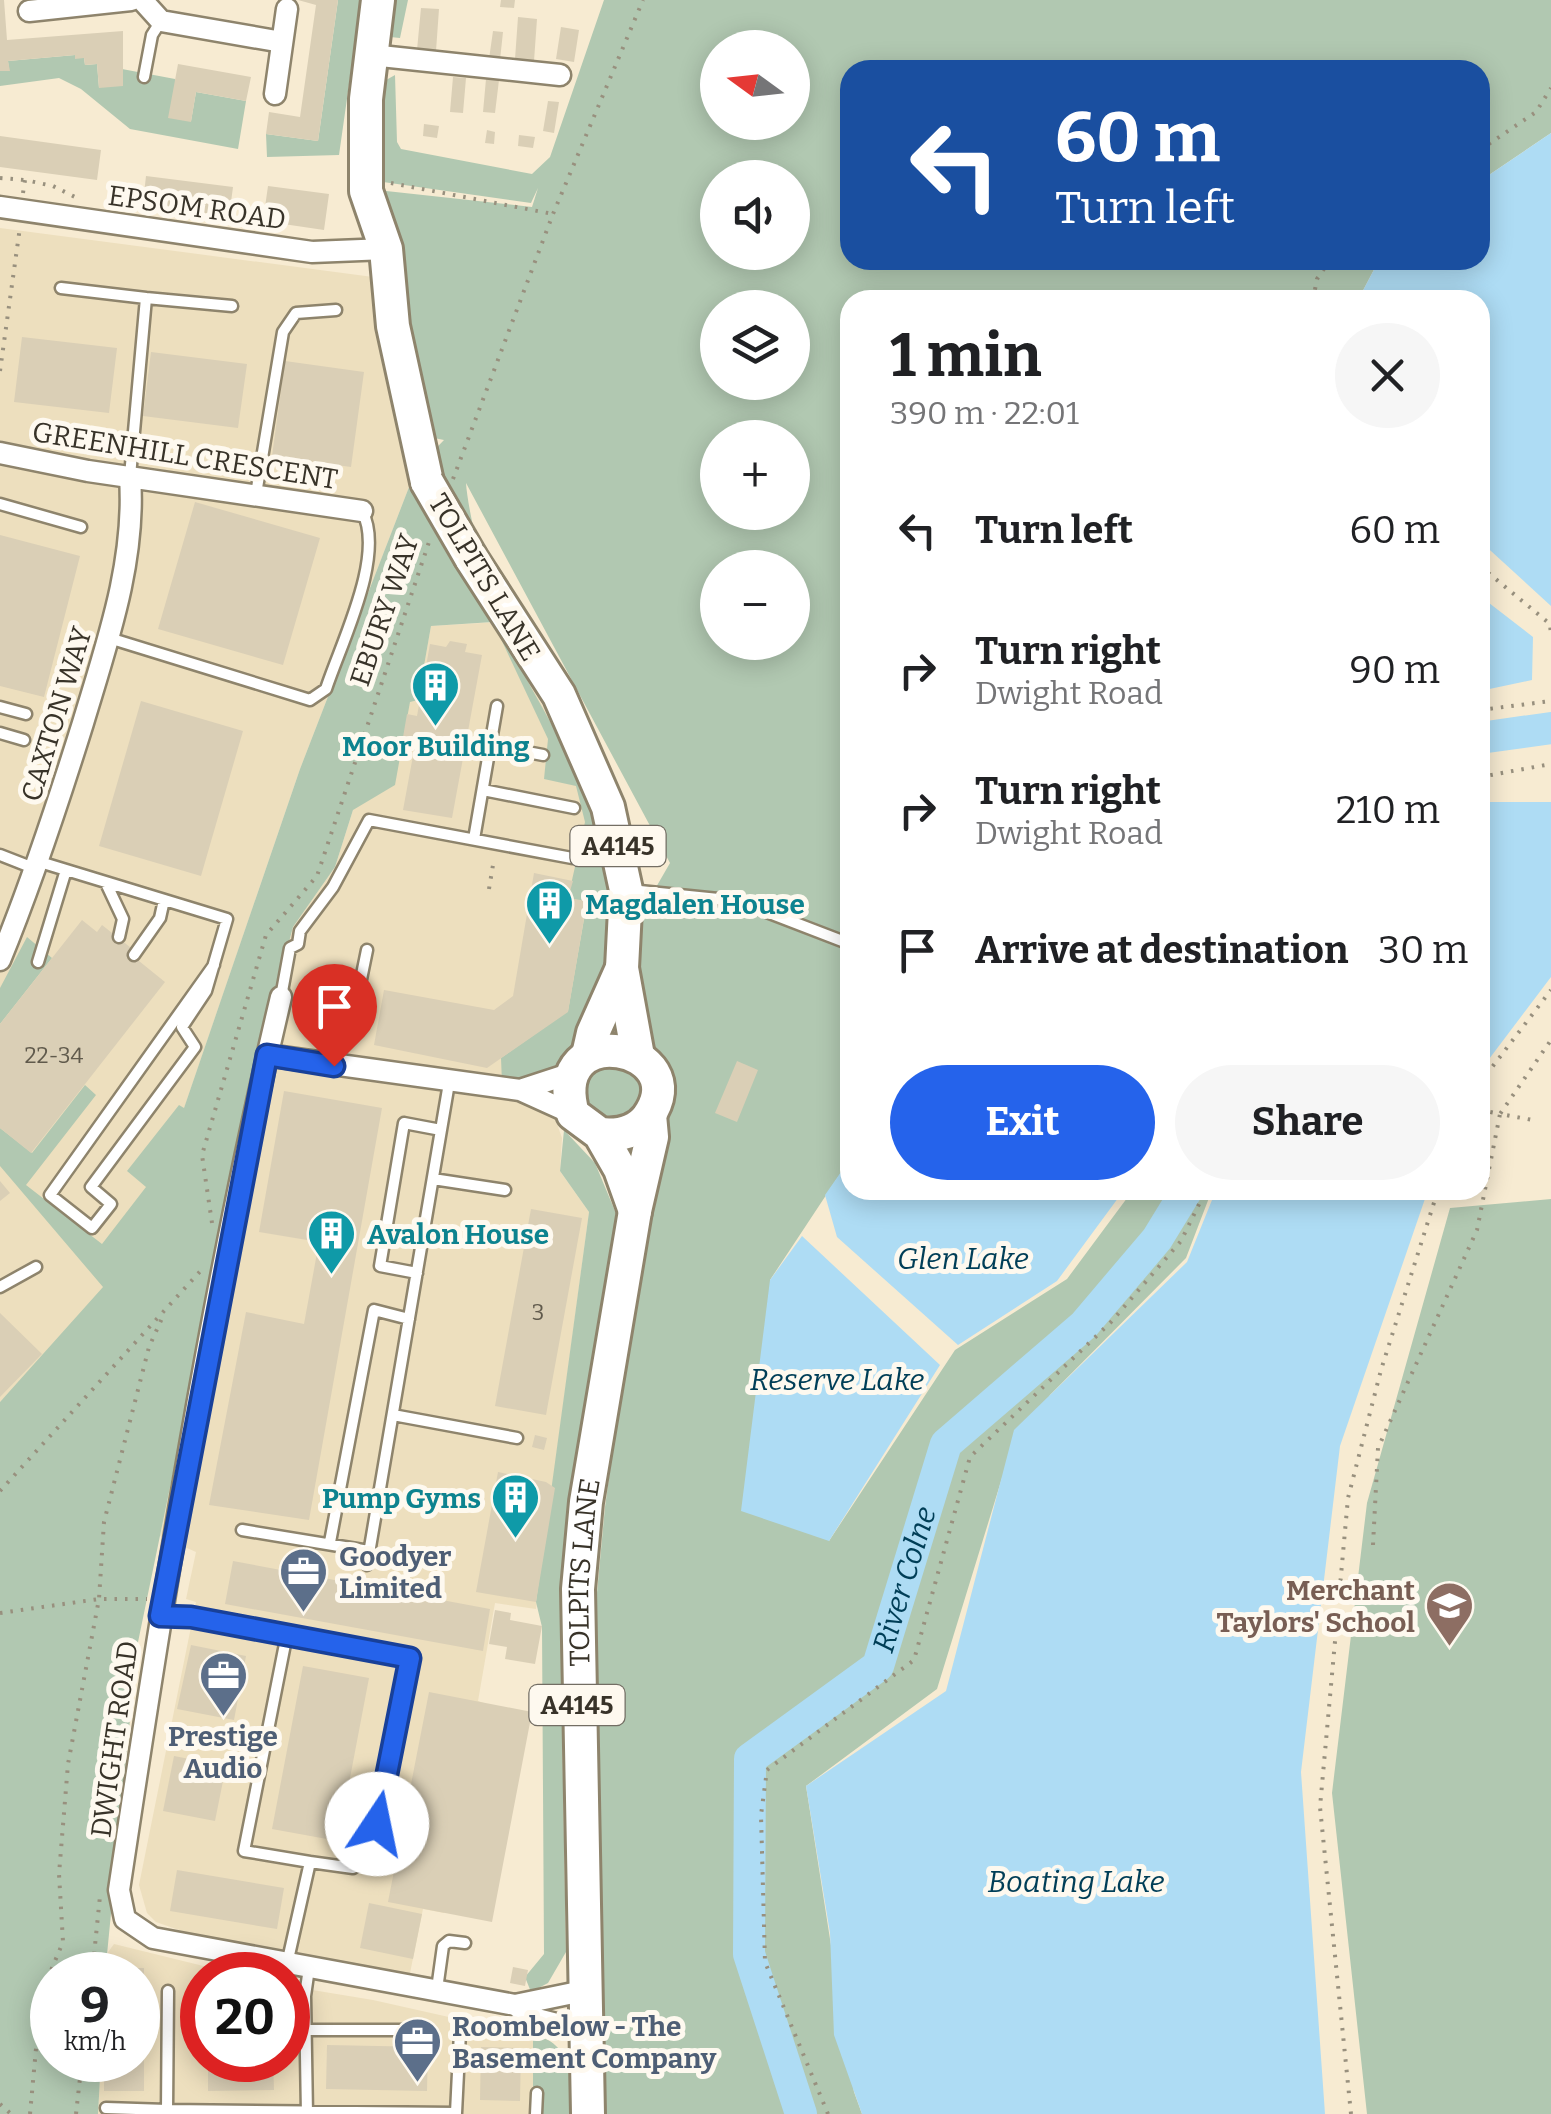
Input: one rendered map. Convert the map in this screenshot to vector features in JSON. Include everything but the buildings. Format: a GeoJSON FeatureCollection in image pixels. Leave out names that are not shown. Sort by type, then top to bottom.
{"type":"FeatureCollection","features":[{"type":"Feature","properties":{"kind":"main road","name":"TOLPITS LANE"},"geometry":{"type":"LineString","coordinates":[[378,0],[370,55],[366,191],[386,249],[393,326],[437,488],[471,558],[578,730],[608,807],[626,890],[622,968],[638,1056],[648,1064],[657,1088],[650,1115],[652,1136],[635,1212],[586,1502],[578,1588],[578,1782],[588,1990],[588,2114]]}},
{"type":"Feature","properties":{"kind":"main road","name":"TOLPITS LANE"},"geometry":{"type":"LineString","coordinates":[[622,968],[569,1088],[573,1114],[600,1134],[620,1168],[635,1212]]}},
{"type":"Feature","properties":{"kind":"main road"},"geometry":{"type":"LineString","coordinates":[[580,1064],[604,1049],[638,1056]]}},
{"type":"Feature","properties":{"kind":"main road"},"geometry":{"type":"LineString","coordinates":[[600,1134],[626,1133],[650,1115]]}},
{"type":"Feature","properties":{"kind":"street"},"geometry":{"type":"LineString","coordinates":[[29,10],[131,0]]}},
{"type":"Feature","properties":{"kind":"street"},"geometry":{"type":"LineString","coordinates":[[142,0],[160,21],[282,42]]}},
{"type":"Feature","properties":{"kind":"street"},"geometry":{"type":"LineString","coordinates":[[275,94],[287,9]]}},
{"type":"Feature","properties":{"kind":"street"},"geometry":{"type":"LineString","coordinates":[[370,55],[560,76]]}},
{"type":"Feature","properties":{"kind":"street","name":"EPSOM ROAD"},"geometry":{"type":"LineString","coordinates":[[10,209],[312,252],[386,249]]}},
{"type":"Feature","properties":{"kind":"street","name":"GREENHILL CRESCENT"},"geometry":{"type":"LineString","coordinates":[[0,453],[130,477],[362,511]]}},
{"type":"Feature","properties":{"kind":"street","name":"CAXTON WAY"},"geometry":{"type":"LineString","coordinates":[[0,960],[39,866],[109,638],[133,525],[130,477]]}},
{"type":"Feature","properties":{"kind":"street","name":"DWIGHT ROAD"},"geometry":{"type":"LineString","coordinates":[[222,1952],[153,1938],[126,1919],[120,1890],[156,1608],[281,996]]}},
{"type":"Feature","properties":{"kind":"street"},"geometry":{"type":"LineString","coordinates":[[267,1055],[449,1084],[520,1090],[573,1114]]}},
{"type":"Feature","properties":{"kind":"street"},"geometry":{"type":"LineString","coordinates":[[520,1090],[580,1064]]}},
{"type":"Feature","properties":{"kind":"street","name":"DWIGHT ROAD"},"geometry":{"type":"LineString","coordinates":[[310,1968],[515,2005]]}},
{"type":"Feature","properties":{"kind":"street"},"geometry":{"type":"LineString","coordinates":[[515,2005],[588,1990]]}},
{"type":"Feature","properties":{"kind":"street"},"geometry":{"type":"LineString","coordinates":[[515,2005],[533,2018],[588,2032]]}},
{"type":"Feature","properties":{"kind":"lane"},"geometry":{"type":"LineString","coordinates":[[144,77],[152,35],[160,21]]}},
{"type":"Feature","properties":{"kind":"lane"},"geometry":{"type":"LineString","coordinates":[[60,288],[232,306]]}},
{"type":"Feature","properties":{"kind":"lane"},"geometry":{"type":"LineString","coordinates":[[130,477],[146,298]]}},
{"type":"Feature","properties":{"kind":"lane"},"geometry":{"type":"LineString","coordinates":[[256,494],[283,332],[296,313],[336,310]]}},
{"type":"Feature","properties":{"kind":"lane"},"geometry":{"type":"LineString","coordinates":[[0,504],[81,527]]}},
{"type":"Feature","properties":{"kind":"lane"},"geometry":{"type":"LineString","coordinates":[[109,638],[310,700],[318,697],[326,689],[371,551],[370,524],[362,511]]}},
{"type":"Feature","properties":{"kind":"lane"},"geometry":{"type":"LineString","coordinates":[[474,839],[497,706]]}},
{"type":"Feature","properties":{"kind":"lane"},"geometry":{"type":"LineString","coordinates":[[0,707],[26,714]]}},
{"type":"Feature","properties":{"kind":"lane"},"geometry":{"type":"LineString","coordinates":[[0,732],[24,740]]}},
{"type":"Feature","properties":{"kind":"lane"},"geometry":{"type":"LineString","coordinates":[[490,745],[543,755]]}},
{"type":"Feature","properties":{"kind":"lane"},"geometry":{"type":"LineString","coordinates":[[483,790],[574,808]]}},
{"type":"Feature","properties":{"kind":"lane"},"geometry":{"type":"LineString","coordinates":[[281,996],[290,948],[298,944],[300,932],[351,856],[369,820],[572,858]]}},
{"type":"Feature","properties":{"kind":"lane"},"geometry":{"type":"LineString","coordinates":[[0,855],[66,870],[227,919],[214,965],[206,991],[182,1028],[195,1046],[91,1187],[111,1204],[92,1228],[50,1195],[214,965]]}},
{"type":"Feature","properties":{"kind":"lane"},"geometry":{"type":"LineString","coordinates":[[38,962],[66,870]]}},
{"type":"Feature","properties":{"kind":"lane"},"geometry":{"type":"LineString","coordinates":[[105,882],[123,920],[119,938]]}},
{"type":"Feature","properties":{"kind":"lane"},"geometry":{"type":"LineString","coordinates":[[626,890],[738,901],[840,940]]}},
{"type":"Feature","properties":{"kind":"lane"},"geometry":{"type":"LineString","coordinates":[[134,954],[160,918],[164,900]]}},
{"type":"Feature","properties":{"kind":"lane"},"geometry":{"type":"LineString","coordinates":[[310,994],[351,1000],[358,994],[368,950]]}},
{"type":"Feature","properties":{"kind":"lane"},"geometry":{"type":"LineString","coordinates":[[367,1565],[449,1084]]}},
{"type":"Feature","properties":{"kind":"lane"},"geometry":{"type":"LineString","coordinates":[[417,1273],[380,1266],[404,1123],[442,1130]]}},
{"type":"Feature","properties":{"kind":"lane"},"geometry":{"type":"LineString","coordinates":[[433,1179],[505,1190]]}},
{"type":"Feature","properties":{"kind":"lane"},"geometry":{"type":"LineString","coordinates":[[0,1287],[36,1266]]}},
{"type":"Feature","properties":{"kind":"lane"},"geometry":{"type":"LineString","coordinates":[[330,1542],[374,1310],[409,1319]]}},
{"type":"Feature","properties":{"kind":"lane"},"geometry":{"type":"LineString","coordinates":[[392,1415],[518,1438]]}},
{"type":"Feature","properties":{"kind":"lane"},"geometry":{"type":"LineString","coordinates":[[242,1530],[369,1551]]}},
{"type":"Feature","properties":{"kind":"lane"},"geometry":{"type":"LineString","coordinates":[[156,1608],[410,1658],[370,1857],[354,1868],[244,1851],[287,1634]]}},
{"type":"Feature","properties":{"kind":"lane"},"geometry":{"type":"LineString","coordinates":[[290,1952],[310,1862]]}},
{"type":"Feature","properties":{"kind":"lane"},"geometry":{"type":"LineString","coordinates":[[437,1989],[442,1946],[449,1941],[465,1943]]}},
{"type":"Feature","properties":{"kind":"lane"},"geometry":{"type":"LineString","coordinates":[[167,2112],[168,1990]]}},
{"type":"Feature","properties":{"kind":"lane"},"geometry":{"type":"LineString","coordinates":[[310,2030],[410,2030]]}},
{"type":"Feature","properties":{"kind":"lane"},"geometry":{"type":"LineString","coordinates":[[456,2114],[460,2032]]}},
{"type":"Feature","properties":{"kind":"lane"},"geometry":{"type":"LineString","coordinates":[[307,2082],[307,2112]]}},
{"type":"Feature","properties":{"kind":"lane"},"geometry":{"type":"LineString","coordinates":[[536,2114],[537,2093]]}},
{"type":"Feature","properties":{"kind":"lane"},"geometry":{"type":"LineString","coordinates":[[106,2108],[465,2114]]}},
{"type":"Feature","properties":{"kind":"path"},"geometry":{"type":"LineString","coordinates":[[437,488],[643,0]]}},
{"type":"Feature","properties":{"kind":"path"},"geometry":{"type":"LineString","coordinates":[[1490,143],[1536,112],[1551,88]]}},
{"type":"Feature","properties":{"kind":"path"},"geometry":{"type":"LineString","coordinates":[[0,178],[54,186],[79,199]]}},
{"type":"Feature","properties":{"kind":"path"},"geometry":{"type":"LineString","coordinates":[[0,371],[10,209],[26,180]]}},
{"type":"Feature","properties":{"kind":"path"},"geometry":{"type":"LineString","coordinates":[[377,180],[553,214]]}},
{"type":"Feature","properties":{"kind":"path","name":"EBURY WAY"},"geometry":{"type":"LineString","coordinates":[[214,1236],[202,1155],[266,935],[316,876],[434,529]]}},
{"type":"Feature","properties":{"kind":"path"},"geometry":{"type":"LineString","coordinates":[[1490,574],[1550,624],[1551,636]]}},
{"type":"Feature","properties":{"kind":"path"},"geometry":{"type":"LineString","coordinates":[[1490,709],[1551,702]]}},
{"type":"Feature","properties":{"kind":"path"},"geometry":{"type":"LineString","coordinates":[[1490,775],[1551,764]]}},
{"type":"Feature","properties":{"kind":"path"},"geometry":{"type":"LineString","coordinates":[[489,889],[496,843]]}},
{"type":"Feature","properties":{"kind":"path"},"geometry":{"type":"LineString","coordinates":[[1490,1070],[1551,990]]}},
{"type":"Feature","properties":{"kind":"path"},"geometry":{"type":"LineString","coordinates":[[1490,1162],[1500,1114],[1551,1040]]}},
{"type":"Feature","properties":{"kind":"path"},"geometry":{"type":"LineString","coordinates":[[1490,1112],[1538,1122]]}},
{"type":"Feature","properties":{"kind":"path"},"geometry":{"type":"LineString","coordinates":[[828,2114],[765,1962],[761,1815],[767,1770],[914,1660],[970,1457],[1111,1322],[1181,1241],[1201,1200]]}},
{"type":"Feature","properties":{"kind":"path"},"geometry":{"type":"LineString","coordinates":[[1351,2114],[1320,1808],[1348,1498],[1381,1370],[1435,1200]]}},
{"type":"Feature","properties":{"kind":"path"},"geometry":{"type":"LineString","coordinates":[[1373,1545],[1378,1448],[1476,1230],[1482,1200]]}},
{"type":"Feature","properties":{"kind":"path"},"geometry":{"type":"LineString","coordinates":[[0,1491],[214,1254]]}},
{"type":"Feature","properties":{"kind":"path"},"geometry":{"type":"LineString","coordinates":[[30,2114],[42,1994],[63,1942],[60,1874],[68,1764],[99,1598],[104,1522],[149,1347],[162,1316]]}},
{"type":"Feature","properties":{"kind":"path"},"geometry":{"type":"LineString","coordinates":[[0,1613],[99,1598],[156,1608]]}},
{"type":"Feature","properties":{"kind":"path"},"geometry":{"type":"LineString","coordinates":[[76,2114],[80,2082]]}},
{"type":"Feature","properties":{"kind":"path"},"geometry":{"type":"LineString","coordinates":[[0,2104],[11,2114]]}},
{"type":"Feature","properties":{"kind":"shaded area"},"geometry":{"type":"Polygon","coordinates":[[[0,228],[373,277],[416,469],[300,769],[137,1246],[69,1329],[0,1402],[0,228]]]}},
{"type":"Feature","properties":{"kind":"shaded area"},"geometry":{"type":"Polygon","coordinates":[[[499,622],[499,630],[589,787],[610,878],[612,940],[548,1098],[562,1138],[560,1171],[589,1212],[536,1609],[495,1603],[478,1701],[484,1703],[444,1913],[423,1909],[408,1983],[310,1963],[310,1952],[256,1952],[156,1922],[147,1913],[139,1885],[196,1602],[186,1599],[196,1552],[160,1536],[260,1052],[293,927],[335,867],[353,810],[410,701],[418,699],[431,626],[499,622]]]}},
{"type":"Feature","properties":{"kind":"shaded area"},"geometry":{"type":"Polygon","coordinates":[[[114,1944],[147,1952],[108,1952],[114,1944]]]}},
{"type":"Feature","properties":{"kind":"shaded area"},"geometry":{"type":"Polygon","coordinates":[[[160,1955],[180,1960],[180,2082],[310,2082],[310,1990],[533,2036],[533,2114],[98,2114],[100,2082],[160,2082],[160,1955]]]}},
{"type":"Feature","properties":{"kind":"green space"},"geometry":{"type":"Polygon","coordinates":[[[338,0],[361,0],[339,155],[267,157],[266,134],[318,141],[338,0]]]}},
{"type":"Feature","properties":{"kind":"green space"},"geometry":{"type":"Polygon","coordinates":[[[393,0],[408,0],[400,38],[390,37],[393,0]]]}},
{"type":"Feature","properties":{"kind":"green space"},"geometry":{"type":"Polygon","coordinates":[[[604,0],[1551,0],[1551,133],[1490,174],[1490,60],[840,60],[840,270],[1374,270],[1363,290],[840,290],[840,1174],[770,1280],[829,1541],[955,1350],[1067,1279],[1126,1200],[1208,1200],[1186,1258],[1050,1395],[1002,1478],[937,1689],[806,1786],[854,2092],[862,2114],[594,2114],[596,1603],[605,1507],[656,1132],[638,1008],[640,915],[670,863],[466,483],[479,553],[500,623],[573,765],[595,823],[607,885],[607,948],[602,978],[593,1008],[570,1055],[538,1075],[502,1083],[501,1058],[568,1011],[587,902],[568,898],[585,822],[576,786],[544,779],[548,739],[493,622],[431,626],[418,700],[410,702],[395,785],[353,810],[335,867],[293,927],[260,1052],[137,1647],[107,1952],[30,1952],[30,2082],[100,2082],[98,2114],[0,2114],[0,1402],[103,1287],[0,1166],[0,1128],[32,1153],[85,1085],[96,1095],[26,1185],[102,1244],[146,1187],[127,1171],[179,1105],[184,1108],[300,769],[416,469],[444,440],[429,437],[377,190],[532,207],[538,188],[531,203],[376,181],[379,84],[395,75],[397,142],[401,149],[532,174],[550,157],[604,0]]]}},
{"type":"Feature","properties":{"kind":"green space"},"geometry":{"type":"Polygon","coordinates":[[[75,55],[84,58],[85,65],[97,64],[99,88],[122,69],[175,79],[191,121],[196,92],[246,101],[238,149],[130,129],[81,89],[59,78],[0,86],[0,71],[9,70],[8,61],[75,55]]]}},
{"type":"Feature","properties":{"kind":"green space"},"geometry":{"type":"Polygon","coordinates":[[[27,937],[52,958],[0,1024],[0,988],[27,937]]]}},
{"type":"Feature","properties":{"kind":"green space"},"geometry":{"type":"Polygon","coordinates":[[[607,1060],[643,1079],[641,1108],[616,1123],[589,1112],[583,1081],[607,1060]]]}},
{"type":"Feature","properties":{"kind":"green space"},"geometry":{"type":"Polygon","coordinates":[[[564,1130],[595,1163],[620,1223],[564,1599],[561,1667],[566,1952],[548,1983],[531,1992],[525,1977],[544,1954],[542,1627],[536,1602],[589,1212],[560,1171],[564,1130]]]}},
{"type":"Feature","properties":{"kind":"green space","name":"Merchant Taylors' School"},"geometry":{"type":"Polygon","coordinates":[[[1551,1199],[1551,2114],[1367,2114],[1332,1793],[1367,1503],[1450,1208],[1551,1199]]]}},
{"type":"Feature","properties":{"kind":"green space"},"geometry":{"type":"Polygon","coordinates":[[[533,2036],[556,2045],[563,2054],[572,2077],[575,2114],[533,2114],[533,2036]]]}},
{"type":"Feature","properties":{"kind":"water"},"geometry":{"type":"Polygon","coordinates":[[[1551,133],[1551,606],[1490,550],[1490,290],[1363,290],[1374,270],[1490,270],[1490,174],[1551,133]]]}},
{"type":"Feature","properties":{"kind":"water"},"geometry":{"type":"Polygon","coordinates":[[[1490,604],[1533,637],[1532,680],[1490,689],[1490,604]]]}},
{"type":"Feature","properties":{"kind":"water"},"geometry":{"type":"Polygon","coordinates":[[[1490,802],[1551,802],[1551,977],[1490,1058],[1490,802]]]}},
{"type":"Feature","properties":{"kind":"water","name":"Glen Lake"},"geometry":{"type":"Polygon","coordinates":[[[840,1173],[840,1200],[1117,1200],[1057,1281],[958,1345],[837,1237],[825,1195],[840,1173]]]}},
{"type":"Feature","properties":{"kind":"water","name":"Boating Lake"},"geometry":{"type":"Polygon","coordinates":[[[1212,1200],[1425,1200],[1340,1446],[1301,1772],[1325,2114],[862,2114],[834,2035],[830,1933],[806,1786],[946,1691],[1014,1430],[1187,1262],[1212,1200]]]}},
{"type":"Feature","properties":{"kind":"water","name":"Reserve Lake"},"geometry":{"type":"Polygon","coordinates":[[[802,1236],[940,1365],[829,1541],[741,1511],[770,1280],[802,1236]]]}},
{"type":"Feature","properties":{"kind":"waterway","name":"River Colne"},"geometry":{"type":"LineString","coordinates":[[1490,737],[1551,728]]}},
{"type":"Feature","properties":{"kind":"waterway","name":"River Colne"},"geometry":{"type":"LineString","coordinates":[[801,2114],[749,1954],[750,1759],[878,1666],[946,1444],[1084,1325],[1157,1239],[1181,1200]]}},
{"type":"Feature","properties":{"kind":"place","name":"Moor Building"},"geometry":{"type":"Point","coordinates":[436,728]}},
{"type":"Feature","properties":{"kind":"place","name":"Magdalen House"},"geometry":{"type":"Point","coordinates":[550,946]}},
{"type":"Feature","properties":{"kind":"place","name":"Avalon House"},"geometry":{"type":"Point","coordinates":[332,1276]}},
{"type":"Feature","properties":{"kind":"place","name":"Pump Gyms"},"geometry":{"type":"Point","coordinates":[516,1540]}},
{"type":"Feature","properties":{"kind":"place","name":"Goodyer Limited"},"geometry":{"type":"Point","coordinates":[304,1614]}},
{"type":"Feature","properties":{"kind":"place","name":"Merchant Taylors' School"},"geometry":{"type":"Point","coordinates":[1450,1648]}},
{"type":"Feature","properties":{"kind":"place","name":"Prestige Audio"},"geometry":{"type":"Point","coordinates":[223,1718]}},
{"type":"Feature","properties":{"kind":"place","name":"Roombelow - The Basement Company"},"geometry":{"type":"Point","coordinates":[417,2084]}},
{"type":"Feature","properties":{"kind":"route"},"geometry":{"type":"LineString","coordinates":[[334,1066],[267,1055],[227,1246],[160,1616],[191,1617],[410,1658],[377,1824]]}}]}
